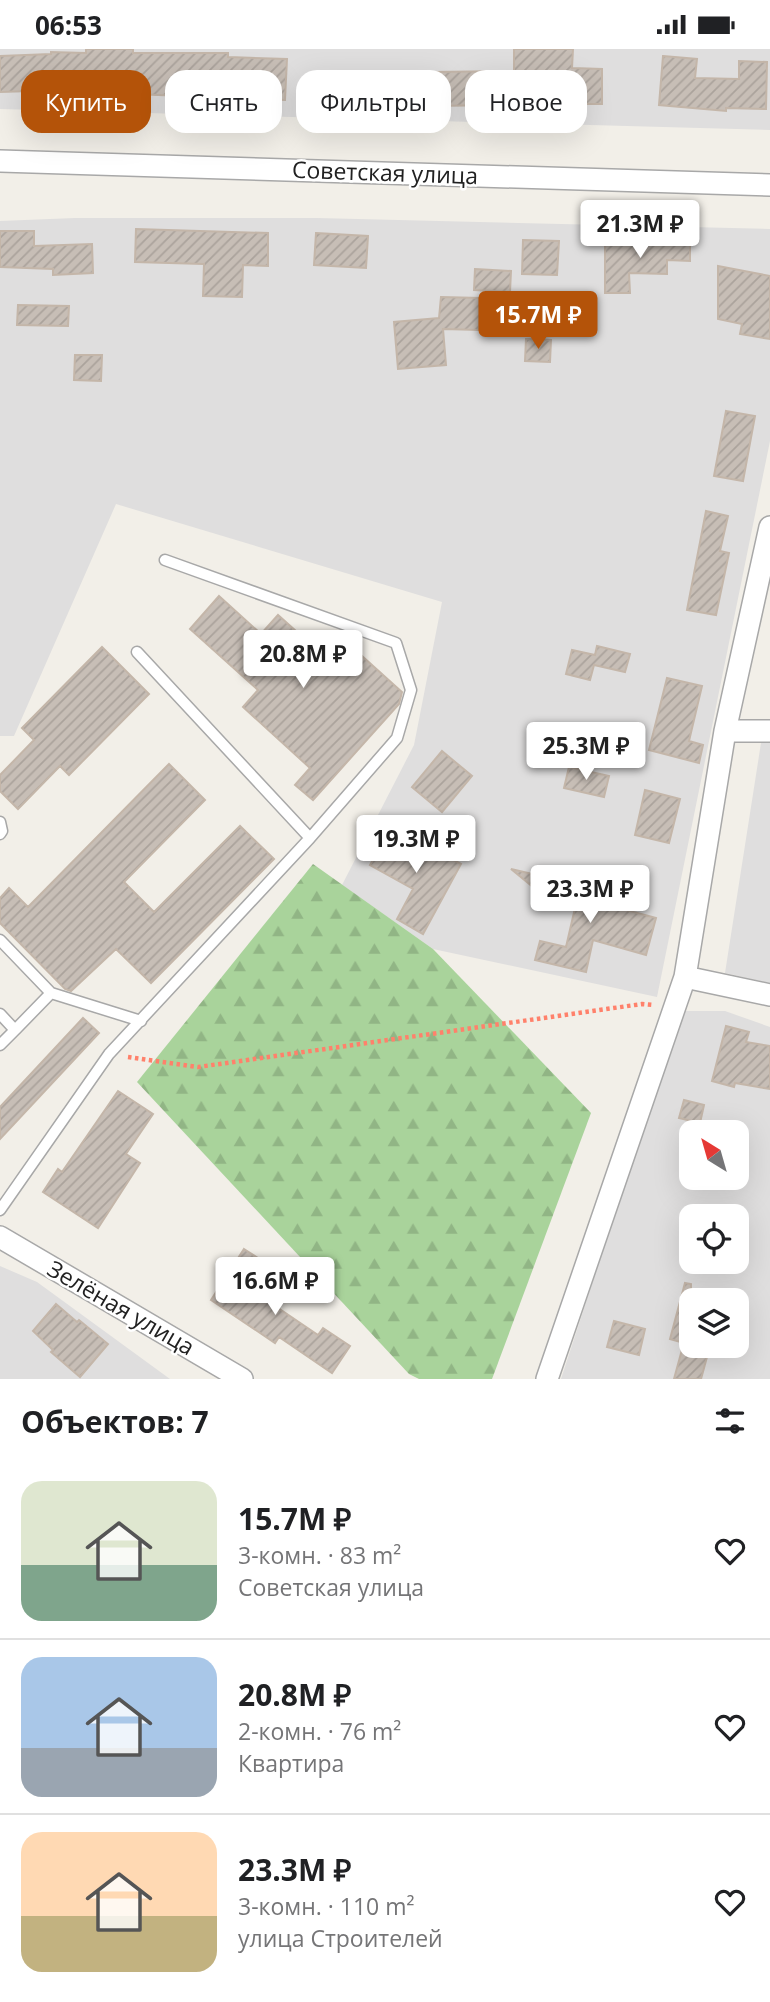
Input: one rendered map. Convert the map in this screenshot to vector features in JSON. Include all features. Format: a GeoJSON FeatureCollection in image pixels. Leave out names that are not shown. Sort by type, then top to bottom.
{"type":"FeatureCollection","features":[{"type":"Feature","properties":{"kind":"street","name":"Советская улица"},"geometry":{"type":"LineString","coordinates":[[0,161],[770,185]]}},
{"type":"Feature","properties":{"kind":"street"},"geometry":{"type":"LineString","coordinates":[[547,1379],[685,978],[725,731],[770,527]]}},
{"type":"Feature","properties":{"kind":"street"},"geometry":{"type":"LineString","coordinates":[[725,731],[770,731]]}},
{"type":"Feature","properties":{"kind":"street"},"geometry":{"type":"LineString","coordinates":[[685,978],[770,995]]}},
{"type":"Feature","properties":{"kind":"street","name":"Зелёная улица"},"geometry":{"type":"LineString","coordinates":[[0,1237],[242,1379]]}},
{"type":"Feature","properties":{"kind":"lane"},"geometry":{"type":"LineString","coordinates":[[0,1210],[109,1054],[310,838],[397,739],[411,690],[396,643],[165,560]]}},
{"type":"Feature","properties":{"kind":"lane"},"geometry":{"type":"LineString","coordinates":[[137,652],[310,838]]}},
{"type":"Feature","properties":{"kind":"lane"},"geometry":{"type":"LineString","coordinates":[[0,822],[0,834]]}},
{"type":"Feature","properties":{"kind":"lane"},"geometry":{"type":"LineString","coordinates":[[0,940],[51,993],[141,1021]]}},
{"type":"Feature","properties":{"kind":"lane"},"geometry":{"type":"LineString","coordinates":[[0,1045],[51,993]]}},
{"type":"Feature","properties":{"kind":"lane"},"geometry":{"type":"LineString","coordinates":[[0,1014],[15,1030]]}},
{"type":"Feature","properties":{"kind":"path"},"geometry":{"type":"LineString","coordinates":[[109,1054],[198,1067],[642,1004],[675,1006]]}},
{"type":"Feature","properties":{"kind":"shaded area"},"geometry":{"type":"Polygon","coordinates":[[[0,49],[770,49],[770,130],[587,125],[587,70],[465,70],[465,122],[451,121],[451,70],[296,70],[296,117],[282,117],[282,70],[165,70],[165,114],[151,113],[151,70],[21,70],[21,110],[0,109],[0,49]]]}},
{"type":"Feature","properties":{"kind":"shaded area"},"geometry":{"type":"Polygon","coordinates":[[[75,218],[317,218],[770,229],[770,441],[657,997],[433,949],[342,885],[414,745],[442,602],[116,504],[14,736],[0,736],[0,221],[75,218]]]}},
{"type":"Feature","properties":{"kind":"shaded area"},"geometry":{"type":"Polygon","coordinates":[[[761,743],[770,743],[770,983],[725,973],[761,743]]]}},
{"type":"Feature","properties":{"kind":"shaded area"},"geometry":{"type":"Polygon","coordinates":[[[681,1011],[725,1011],[770,1027],[770,1379],[561,1379],[681,1011]]]}},
{"type":"Feature","properties":{"kind":"shaded area"},"geometry":{"type":"Polygon","coordinates":[[[0,1266],[37,1282],[170,1379],[0,1379],[0,1266]]]}},
{"type":"Feature","properties":{"kind":"green space"},"geometry":{"type":"Polygon","coordinates":[[[313,864],[433,949],[591,1113],[492,1379],[419,1379],[409,1374],[137,1082],[313,864]]]}},
{"type":"Feature","properties":{"kind":"building"},"geometry":{"type":"Polygon","coordinates":[[[86,49],[133,49],[133,53],[228,53],[228,57],[287,59],[285,100],[282,100],[282,70],[165,70],[165,95],[151,95],[151,70],[21,70],[21,91],[0,92],[0,56],[51,52],[86,53],[86,49]]]}},
{"type":"Feature","properties":{"kind":"building"},"geometry":{"type":"Polygon","coordinates":[[[514,49],[573,49],[572,68],[602,69],[602,104],[587,104],[587,70],[514,70],[514,49]]]}},
{"type":"Feature","properties":{"kind":"building"},"geometry":{"type":"Polygon","coordinates":[[[663,56],[697,59],[695,78],[739,79],[739,61],[767,62],[766,109],[726,108],[726,111],[659,105],[663,56]]]}},
{"type":"Feature","properties":{"kind":"building"},"geometry":{"type":"Polygon","coordinates":[[[451,72],[465,72],[465,106],[451,106],[451,72]]]}},
{"type":"Feature","properties":{"kind":"building"},"geometry":{"type":"Polygon","coordinates":[[[136,229],[268,233],[268,266],[243,265],[242,297],[203,296],[204,264],[135,262],[136,229]]]}},
{"type":"Feature","properties":{"kind":"building"},"geometry":{"type":"Polygon","coordinates":[[[0,231],[34,231],[34,246],[92,244],[93,273],[53,275],[53,269],[0,267],[0,231]]]}},
{"type":"Feature","properties":{"kind":"building"},"geometry":{"type":"Polygon","coordinates":[[[316,233],[368,236],[366,268],[314,265],[316,233]]]}},
{"type":"Feature","properties":{"kind":"building"},"geometry":{"type":"Polygon","coordinates":[[[637,237],[690,240],[690,261],[667,260],[667,274],[629,273],[630,293],[605,293],[605,242],[637,242],[637,237]]]}},
{"type":"Feature","properties":{"kind":"building"},"geometry":{"type":"Polygon","coordinates":[[[523,240],[559,241],[557,275],[522,274],[523,240]]]}},
{"type":"Feature","properties":{"kind":"building"},"geometry":{"type":"Polygon","coordinates":[[[718,266],[770,276],[770,339],[740,334],[742,324],[718,319],[718,266]]]}},
{"type":"Feature","properties":{"kind":"building"},"geometry":{"type":"Polygon","coordinates":[[[475,269],[511,271],[510,292],[474,290],[475,269]]]}},
{"type":"Feature","properties":{"kind":"building"},"geometry":{"type":"Polygon","coordinates":[[[441,297],[481,298],[479,330],[443,329],[446,365],[398,369],[394,322],[439,318],[441,297]]]}},
{"type":"Feature","properties":{"kind":"building"},"geometry":{"type":"Polygon","coordinates":[[[18,305],[69,306],[68,326],[17,325],[18,305]]]}},
{"type":"Feature","properties":{"kind":"building"},"geometry":{"type":"Polygon","coordinates":[[[526,339],[551,340],[550,362],[525,361],[526,339]]]}},
{"type":"Feature","properties":{"kind":"building"},"geometry":{"type":"Polygon","coordinates":[[[75,355],[102,355],[101,381],[74,380],[75,355]]]}},
{"type":"Feature","properties":{"kind":"building"},"geometry":{"type":"Polygon","coordinates":[[[726,411],[755,416],[743,481],[714,476],[726,411]]]}},
{"type":"Feature","properties":{"kind":"building"},"geometry":{"type":"Polygon","coordinates":[[[706,511],[728,516],[720,551],[729,553],[716,615],[687,610],[706,511]]]}},
{"type":"Feature","properties":{"kind":"building"},"geometry":{"type":"Polygon","coordinates":[[[219,596],[261,634],[278,615],[325,657],[342,638],[402,692],[399,704],[313,800],[295,785],[310,768],[243,707],[258,690],[190,629],[219,596]]]}},
{"type":"Feature","properties":{"kind":"building"},"geometry":{"type":"Polygon","coordinates":[[[597,646],[630,654],[625,672],[594,665],[590,680],[566,674],[572,650],[595,655],[597,646]]]}},
{"type":"Feature","properties":{"kind":"building"},"geometry":{"type":"Polygon","coordinates":[[[102,647],[149,694],[69,775],[60,766],[18,809],[0,791],[0,775],[34,740],[22,728],[102,647]]]}},
{"type":"Feature","properties":{"kind":"building"},"geometry":{"type":"Polygon","coordinates":[[[667,678],[702,686],[689,741],[703,745],[699,763],[649,750],[667,678]]]}},
{"type":"Feature","properties":{"kind":"building"},"geometry":{"type":"Polygon","coordinates":[[[442,751],[472,776],[442,812],[412,787],[442,751]]]}},
{"type":"Feature","properties":{"kind":"building"},"geometry":{"type":"Polygon","coordinates":[[[169,764],[205,800],[124,882],[154,912],[240,826],[274,859],[151,983],[116,949],[71,991],[65,989],[0,923],[0,898],[9,888],[28,907],[169,764]]]}},
{"type":"Feature","properties":{"kind":"building"},"geometry":{"type":"Polygon","coordinates":[[[569,767],[609,776],[604,797],[564,788],[569,767]]]}},
{"type":"Feature","properties":{"kind":"building"},"geometry":{"type":"Polygon","coordinates":[[[645,790],[680,799],[669,843],[635,835],[645,790]]]}},
{"type":"Feature","properties":{"kind":"building"},"geometry":{"type":"Polygon","coordinates":[[[391,826],[461,864],[423,934],[397,919],[413,889],[370,865],[391,826]]]}},
{"type":"Feature","properties":{"kind":"building"},"geometry":{"type":"Polygon","coordinates":[[[511,869],[588,887],[585,899],[656,918],[646,955],[593,940],[586,972],[535,960],[540,941],[566,947],[575,908],[563,905],[564,901],[544,896],[511,869]]]}},
{"type":"Feature","properties":{"kind":"building"},"geometry":{"type":"Polygon","coordinates":[[[83,1018],[99,1033],[0,1139],[0,1107],[83,1018]]]}},
{"type":"Feature","properties":{"kind":"building"},"geometry":{"type":"Polygon","coordinates":[[[726,1026],[749,1032],[746,1042],[770,1046],[770,1089],[735,1083],[734,1087],[712,1081],[726,1026]]]}},
{"type":"Feature","properties":{"kind":"building"},"geometry":{"type":"Polygon","coordinates":[[[118,1091],[153,1114],[126,1154],[140,1163],[98,1228],[43,1192],[58,1169],[62,1172],[118,1091]]]}},
{"type":"Feature","properties":{"kind":"building"},"geometry":{"type":"Polygon","coordinates":[[[684,1100],[704,1105],[701,1120],[679,1118],[684,1100]]]}},
{"type":"Feature","properties":{"kind":"building"},"geometry":{"type":"Polygon","coordinates":[[[244,1249],[261,1260],[244,1285],[318,1335],[323,1328],[350,1346],[332,1373],[279,1337],[275,1343],[211,1300],[244,1249]]]}},
{"type":"Feature","properties":{"kind":"building"},"geometry":{"type":"Polygon","coordinates":[[[56,1304],[108,1344],[80,1377],[51,1352],[53,1350],[33,1331],[56,1304]]]}},
{"type":"Feature","properties":{"kind":"building"},"geometry":{"type":"Polygon","coordinates":[[[679,1305],[679,1342],[670,1339],[679,1305]]]}},
{"type":"Feature","properties":{"kind":"building"},"geometry":{"type":"Polygon","coordinates":[[[614,1321],[645,1329],[639,1355],[607,1347],[614,1321]]]}},
{"type":"Feature","properties":{"kind":"building"},"geometry":{"type":"Polygon","coordinates":[[[680,1358],[707,1358],[701,1379],[674,1379],[680,1358]]]}}]}
